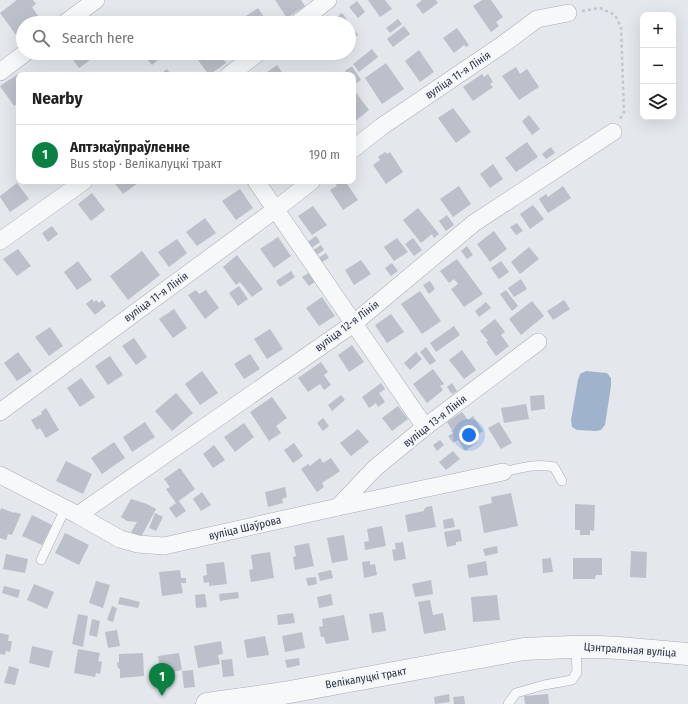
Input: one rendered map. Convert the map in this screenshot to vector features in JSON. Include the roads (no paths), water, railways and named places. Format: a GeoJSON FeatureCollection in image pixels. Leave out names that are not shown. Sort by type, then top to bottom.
{"type":"FeatureCollection","features":[{"type":"Feature","properties":{"kind":"street"},"geometry":{"type":"LineString","coordinates":[[74,16],[96,0]]}},
{"type":"Feature","properties":{"kind":"street"},"geometry":{"type":"LineString","coordinates":[[307,16],[328,0]]}},
{"type":"Feature","properties":{"kind":"street","name":"вуліца 11-я Лінія"},"geometry":{"type":"LineString","coordinates":[[356,147],[381,127],[502,45],[537,19],[568,13]]}},
{"type":"Feature","properties":{"kind":"street"},"geometry":{"type":"LineString","coordinates":[[0,72],[16,60]]}},
{"type":"Feature","properties":{"kind":"street"},"geometry":{"type":"LineString","coordinates":[[233,72],[249,60]]}},
{"type":"Feature","properties":{"kind":"street","name":"вуліца 12-я Лінія"},"geometry":{"type":"LineString","coordinates":[[71,512],[353,324],[474,223],[613,132]]}},
{"type":"Feature","properties":{"kind":"street"},"geometry":{"type":"LineString","coordinates":[[0,241],[80,184]]}},
{"type":"Feature","properties":{"kind":"street"},"geometry":{"type":"LineString","coordinates":[[258,184],[424,427]]}},
{"type":"Feature","properties":{"kind":"street","name":"вуліца 11-я Лінія"},"geometry":{"type":"LineString","coordinates":[[0,412],[276,210],[308,184]]}},
{"type":"Feature","properties":{"kind":"street","name":"вуліца 13-я Лінія"},"geometry":{"type":"LineString","coordinates":[[338,507],[375,468],[424,427],[538,342]]}},
{"type":"Feature","properties":{"kind":"street","name":"вуліца Шаўрова"},"geometry":{"type":"LineString","coordinates":[[0,475],[120,539],[138,544],[164,546],[503,472]]}},
{"type":"Feature","properties":{"kind":"street","name":"Цэнтральная вуліца"},"geometry":{"type":"LineString","coordinates":[[524,649],[574,647],[619,648],[688,654]]}},
{"type":"Feature","properties":{"kind":"street","name":"Велікалуцкі тракт"},"geometry":{"type":"LineString","coordinates":[[207,704],[284,692],[524,649]]}},
{"type":"Feature","properties":{"kind":"lane"},"geometry":{"type":"LineString","coordinates":[[503,472],[529,466],[544,465],[554,467],[562,481]]}},
{"type":"Feature","properties":{"kind":"lane"},"geometry":{"type":"LineString","coordinates":[[41,560],[71,512]]}},
{"type":"Feature","properties":{"kind":"lane"},"geometry":{"type":"LineString","coordinates":[[508,704],[516,694],[544,685],[572,680],[577,672],[574,647]]}},
{"type":"Feature","properties":{"kind":"water"},"geometry":{"type":"Polygon","coordinates":[[[586,371],[607,373],[611,378],[605,425],[601,430],[577,430],[572,427],[571,420],[578,380],[580,374],[586,371]]]}},
{"type":"Feature","properties":{"kind":"place","name":"Аптэкаўпраўленне"},"geometry":{"type":"Point","coordinates":[162,696]}}]}
